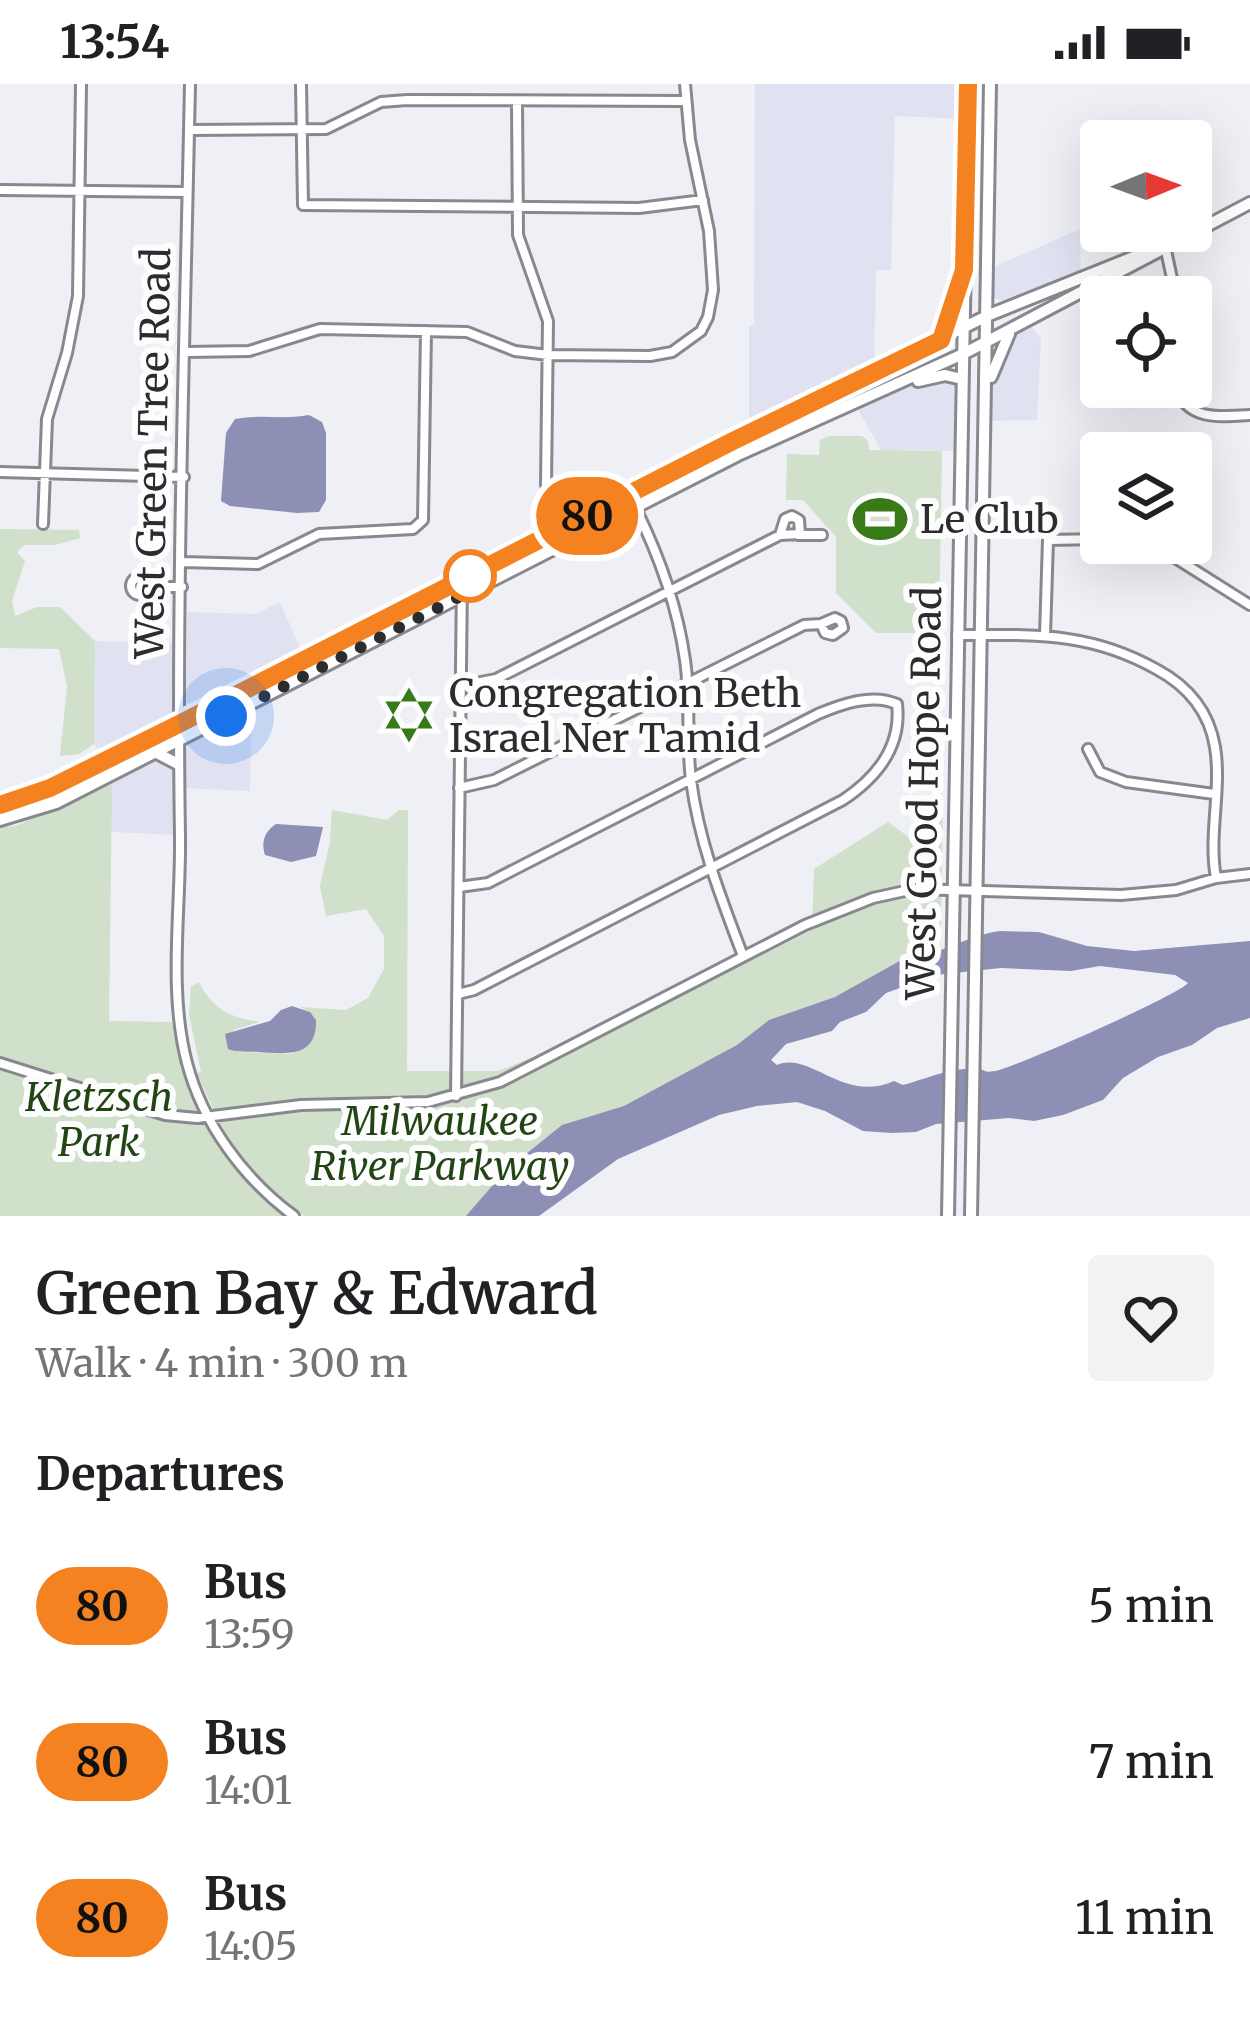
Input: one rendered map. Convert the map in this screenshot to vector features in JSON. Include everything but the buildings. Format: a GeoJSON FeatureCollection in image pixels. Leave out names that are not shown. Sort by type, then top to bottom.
{"type":"FeatureCollection","features":[{"type":"Feature","properties":{"kind":"main road","name":"West Good Hope Road"},"geometry":{"type":"LineString","coordinates":[[951,1216],[947,1140],[968,84]]}},
{"type":"Feature","properties":{"kind":"main road","name":"West Good Hope Road"},"geometry":{"type":"LineString","coordinates":[[971,1216],[990,84]]}},
{"type":"Feature","properties":{"kind":"main road"},"geometry":{"type":"LineString","coordinates":[[1212,222],[1250,203]]}},
{"type":"Feature","properties":{"kind":"main road"},"geometry":{"type":"LineString","coordinates":[[0,805],[50,788],[462,581],[633,501],[988,315],[1138,252]]}},
{"type":"Feature","properties":{"kind":"main road"},"geometry":{"type":"LineString","coordinates":[[633,501],[963,354],[1155,252]]}},
{"type":"Feature","properties":{"kind":"main road"},"geometry":{"type":"LineString","coordinates":[[941,340],[964,270]]}},
{"type":"Feature","properties":{"kind":"main road"},"geometry":{"type":"LineString","coordinates":[[988,297],[1000,302],[1023,301]]}},
{"type":"Feature","properties":{"kind":"main road"},"geometry":{"type":"LineString","coordinates":[[987,390],[1002,344],[1015,327]]}},
{"type":"Feature","properties":{"kind":"main road"},"geometry":{"type":"LineString","coordinates":[[874,395],[940,376],[962,379]]}},
{"type":"Feature","properties":{"kind":"main road"},"geometry":{"type":"LineString","coordinates":[[0,820],[56,802],[154,753],[461,596],[562,536]]}},
{"type":"Feature","properties":{"kind":"main road"},"geometry":{"type":"LineString","coordinates":[[154,753],[178,764]]}},
{"type":"Feature","properties":{"kind":"street"},"geometry":{"type":"LineString","coordinates":[[43,524],[47,419],[76,312],[81,84]]}},
{"type":"Feature","properties":{"kind":"street","name":"West Green Tree Road"},"geometry":{"type":"LineString","coordinates":[[190,84],[178,764],[179,1015],[188,1069],[209,1118],[246,1171],[294,1216]]}},
{"type":"Feature","properties":{"kind":"street"},"geometry":{"type":"LineString","coordinates":[[301,84],[303,205],[638,208],[703,200]]}},
{"type":"Feature","properties":{"kind":"street"},"geometry":{"type":"LineString","coordinates":[[186,352],[249,351],[310,330],[467,332],[515,351],[548,355],[672,352],[692,341],[705,325],[712,300],[711,254],[685,84]]}},
{"type":"Feature","properties":{"kind":"street"},"geometry":{"type":"LineString","coordinates":[[189,130],[326,129],[381,102],[685,101]]}},
{"type":"Feature","properties":{"kind":"street"},"geometry":{"type":"LineString","coordinates":[[517,102],[517,208],[523,257],[545,305],[546,484],[550,510],[562,536]]}},
{"type":"Feature","properties":{"kind":"street"},"geometry":{"type":"LineString","coordinates":[[0,190],[188,192]]}},
{"type":"Feature","properties":{"kind":"street"},"geometry":{"type":"LineString","coordinates":[[183,562],[258,563],[319,534],[413,530],[424,520],[427,331]]}},
{"type":"Feature","properties":{"kind":"street"},"geometry":{"type":"LineString","coordinates":[[1189,408],[1205,417],[1250,415]]}},
{"type":"Feature","properties":{"kind":"street"},"geometry":{"type":"LineString","coordinates":[[0,472],[184,477]]}},
{"type":"Feature","properties":{"kind":"street"},"geometry":{"type":"LineString","coordinates":[[633,501],[670,591],[687,682],[691,779],[710,870],[743,956]]}},
{"type":"Feature","properties":{"kind":"street"},"geometry":{"type":"LineString","coordinates":[[780,535],[785,519],[792,516],[800,524],[796,535]]}},
{"type":"Feature","properties":{"kind":"street"},"geometry":{"type":"LineString","coordinates":[[460,686],[496,680],[780,535],[822,535]]}},
{"type":"Feature","properties":{"kind":"street"},"geometry":{"type":"LineString","coordinates":[[1045,634],[1048,541],[1080,540]]}},
{"type":"Feature","properties":{"kind":"street"},"geometry":{"type":"LineString","coordinates":[[1184,564],[1250,605]]}},
{"type":"Feature","properties":{"kind":"street"},"geometry":{"type":"LineString","coordinates":[[456,1096],[462,581]]}},
{"type":"Feature","properties":{"kind":"street"},"geometry":{"type":"LineString","coordinates":[[149,586],[182,587]]}},
{"type":"Feature","properties":{"kind":"street"},"geometry":{"type":"LineString","coordinates":[[460,788],[494,780],[790,630],[821,624]]}},
{"type":"Feature","properties":{"kind":"street"},"geometry":{"type":"LineString","coordinates":[[957,635],[1045,634],[1120,649],[1172,678],[1196,700],[1210,725],[1216,754],[1216,878]]}},
{"type":"Feature","properties":{"kind":"street"},"geometry":{"type":"LineString","coordinates":[[458,994],[826,811],[871,779],[892,745],[897,704],[878,700],[843,705],[488,883],[459,887]]}},
{"type":"Feature","properties":{"kind":"street"},"geometry":{"type":"LineString","coordinates":[[1088,749],[1100,772],[1126,782],[1214,794]]}},
{"type":"Feature","properties":{"kind":"street"},"geometry":{"type":"LineString","coordinates":[[0,1063],[165,1115],[209,1118],[301,1106],[410,1104],[500,1082],[743,956],[872,898],[914,889],[1121,895],[1176,890],[1250,874]]}},
{"type":"Feature","properties":{"kind":"shaded area"},"geometry":{"type":"Polygon","coordinates":[[[755,84],[968,84],[967,119],[895,116],[891,270],[876,270],[874,373],[749,433],[749,326],[754,325],[755,84]]]}},
{"type":"Feature","properties":{"kind":"shaded area"},"geometry":{"type":"Polygon","coordinates":[[[1080,229],[1080,277],[1009,302],[989,297],[989,269],[1080,229]]]}},
{"type":"Feature","properties":{"kind":"shaded area"},"geometry":{"type":"Polygon","coordinates":[[[1027,320],[1041,339],[1037,420],[986,421],[987,390],[1002,343],[1027,320]]]}},
{"type":"Feature","properties":{"kind":"shaded area"},"geometry":{"type":"Polygon","coordinates":[[[926,379],[962,379],[961,451],[881,450],[855,404],[926,379]]]}},
{"type":"Feature","properties":{"kind":"shaded area"},"geometry":{"type":"Polygon","coordinates":[[[280,602],[303,655],[198,707],[187,703],[187,612],[256,614],[280,602]]]}},
{"type":"Feature","properties":{"kind":"shaded area"},"geometry":{"type":"Polygon","coordinates":[[[95,641],[182,643],[179,724],[102,757],[94,744],[95,641]]]}},
{"type":"Feature","properties":{"kind":"shaded area"},"geometry":{"type":"Polygon","coordinates":[[[252,703],[250,791],[179,788],[180,835],[111,832],[111,774],[154,753],[178,763],[179,740],[252,703]]]}},
{"type":"Feature","properties":{"kind":"green space","name":"Le Club"},"geometry":{"type":"Polygon","coordinates":[[[862,436],[869,450],[942,451],[939,633],[876,633],[836,593],[836,537],[803,500],[786,500],[787,454],[819,455],[820,440],[862,436]]]}},
{"type":"Feature","properties":{"kind":"green space"},"geometry":{"type":"Polygon","coordinates":[[[0,529],[79,530],[80,538],[55,545],[24,545],[17,552],[25,561],[12,601],[15,616],[37,607],[60,607],[95,641],[94,744],[79,754],[60,756],[67,686],[59,649],[0,648],[0,529]]]}},
{"type":"Feature","properties":{"kind":"green space","name":"Kletzsch Park"},"geometry":{"type":"Polygon","coordinates":[[[112,784],[109,1021],[172,1022],[188,1081],[211,1131],[243,1175],[289,1216],[0,1216],[0,827],[15,826],[112,784]]]}},
{"type":"Feature","properties":{"kind":"green space","name":"Milwaukee River Parkway"},"geometry":{"type":"Polygon","coordinates":[[[938,801],[943,801],[940,964],[811,1024],[507,1216],[304,1216],[253,1172],[227,1134],[197,1073],[201,1072],[189,1014],[191,987],[199,982],[223,1011],[259,1022],[233,1030],[237,1052],[293,1054],[310,1012],[300,1007],[346,1010],[368,998],[384,969],[384,936],[366,909],[326,916],[320,886],[332,810],[387,820],[399,810],[408,810],[407,1071],[499,1071],[567,1043],[568,1053],[812,930],[814,869],[888,822],[917,843],[938,801]]]}},
{"type":"Feature","properties":{"kind":"water"},"geometry":{"type":"Polygon","coordinates":[[[309,415],[322,422],[326,433],[326,500],[319,512],[230,506],[221,501],[226,433],[235,419],[309,415]]]}},
{"type":"Feature","properties":{"kind":"water"},"geometry":{"type":"Polygon","coordinates":[[[276,824],[323,827],[316,856],[291,862],[265,855],[264,838],[276,824]]]}},
{"type":"Feature","properties":{"kind":"water"},"geometry":{"type":"Polygon","coordinates":[[[1039,932],[1087,946],[1134,951],[1250,941],[1250,1018],[1217,1028],[1192,1045],[1158,1057],[1123,1078],[1103,1100],[1063,1115],[1034,1121],[1009,1118],[936,1124],[916,1132],[892,1133],[863,1131],[797,1102],[757,1106],[719,1115],[618,1159],[539,1216],[466,1216],[506,1170],[562,1125],[624,1106],[737,1045],[769,1020],[835,997],[905,958],[988,933],[1039,932]],[[1100,966],[936,975],[886,993],[866,1012],[840,1022],[832,1031],[786,1044],[771,1060],[777,1065],[802,1065],[859,1086],[894,1081],[903,1085],[957,1070],[995,1071],[1095,1030],[1188,983],[1175,975],[1100,966]]]}},
{"type":"Feature","properties":{"kind":"water"},"geometry":{"type":"Polygon","coordinates":[[[292,1006],[310,1012],[316,1020],[306,1047],[279,1053],[228,1049],[225,1034],[270,1021],[292,1006]]]}},
{"type":"Feature","properties":{"kind":"bus line","name":"80"},"geometry":{"type":"LineString","coordinates":[[0,805],[50,788],[941,340],[964,270],[968,84]]}},
{"type":"Feature","properties":{"kind":"place","name":"Le Club"},"geometry":{"type":"Point","coordinates":[880,519]}},
{"type":"Feature","properties":{"kind":"place","name":"Congregation Beth Israel Ner Tamid"},"geometry":{"type":"Point","coordinates":[409,715]}},
{"type":"Feature","properties":{"kind":"route"},"geometry":{"type":"LineString","coordinates":[[226,716],[461,596],[462,581],[470,576]]}}]}
